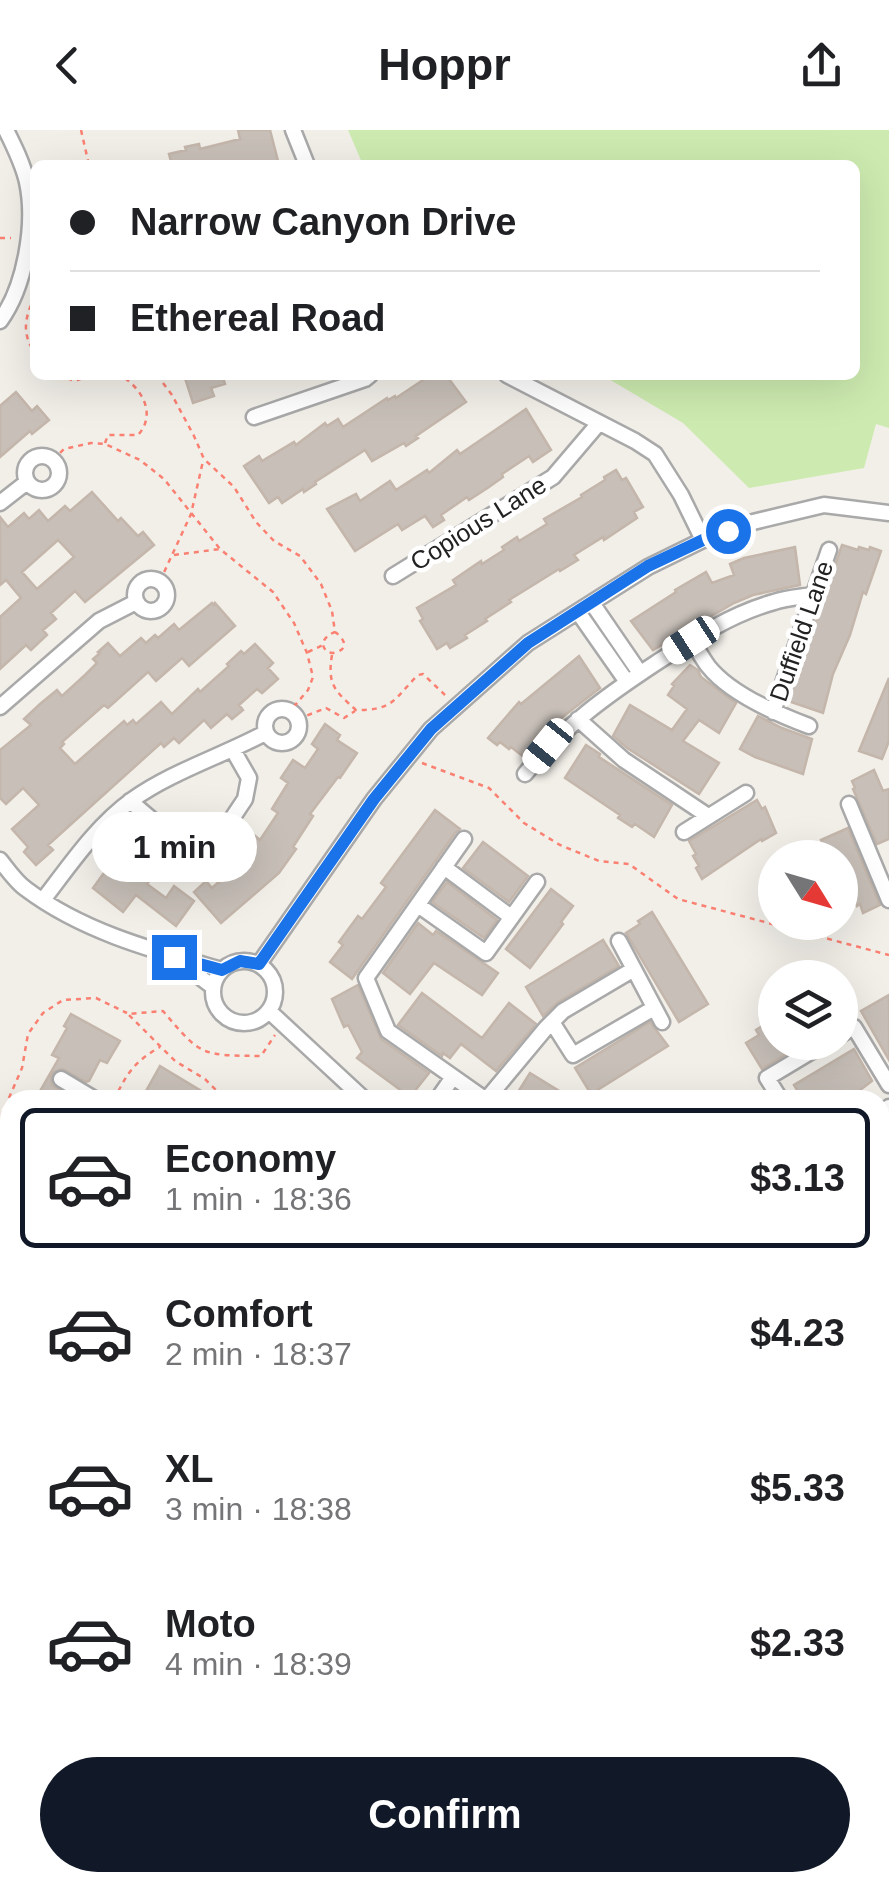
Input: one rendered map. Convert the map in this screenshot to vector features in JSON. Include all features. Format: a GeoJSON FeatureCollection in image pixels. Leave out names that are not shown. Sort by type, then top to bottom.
{"type":"FeatureCollection","features":[{"type":"Feature","properties":{"kind":"street"},"geometry":{"type":"LineString","coordinates":[[0,321],[24,268],[30,208],[27,182],[6,130]]}},
{"type":"Feature","properties":{"kind":"street"},"geometry":{"type":"LineString","coordinates":[[293,130],[305,160]]}},
{"type":"Feature","properties":{"kind":"street"},"geometry":{"type":"LineString","coordinates":[[254,417],[362,380]]}},
{"type":"Feature","properties":{"kind":"street"},"geometry":{"type":"LineString","coordinates":[[516,380],[655,454],[703,540]]}},
{"type":"Feature","properties":{"kind":"street","name":"Copious Lane"},"geometry":{"type":"LineString","coordinates":[[393,576],[553,477],[599,422]]}},
{"type":"Feature","properties":{"kind":"street"},"geometry":{"type":"LineString","coordinates":[[35,457],[54,460],[58,478],[52,486],[44,490],[27,482],[25,472],[35,457]]}},
{"type":"Feature","properties":{"kind":"street"},"geometry":{"type":"LineString","coordinates":[[0,502],[27,482]]}},
{"type":"Feature","properties":{"kind":"street"},"geometry":{"type":"LineString","coordinates":[[259,964],[374,799],[431,729],[528,643],[648,566],[703,540],[754,522],[824,506],[889,513]]}},
{"type":"Feature","properties":{"kind":"street","name":"Duffield Lane"},"geometry":{"type":"LineString","coordinates":[[773,712],[829,550]]}},
{"type":"Feature","properties":{"kind":"street"},"geometry":{"type":"LineString","coordinates":[[160,581],[167,589],[168,599],[153,612],[143,610],[136,602],[135,592],[140,583],[160,581]]}},
{"type":"Feature","properties":{"kind":"street"},"geometry":{"type":"LineString","coordinates":[[526,774],[548,746],[578,719],[691,640],[737,616],[774,602],[812,594]]}},
{"type":"Feature","properties":{"kind":"street"},"geometry":{"type":"LineString","coordinates":[[0,707],[99,621],[136,602]]}},
{"type":"Feature","properties":{"kind":"street"},"geometry":{"type":"LineString","coordinates":[[592,603],[634,678]]}},
{"type":"Feature","properties":{"kind":"street"},"geometry":{"type":"LineString","coordinates":[[578,612],[634,678]]}},
{"type":"Feature","properties":{"kind":"street"},"geometry":{"type":"LineString","coordinates":[[691,640],[710,669],[741,693],[773,712],[809,726]]}},
{"type":"Feature","properties":{"kind":"street"},"geometry":{"type":"LineString","coordinates":[[280,708],[294,714],[299,730],[293,739],[273,741],[266,733],[264,722],[270,712],[280,708]]}},
{"type":"Feature","properties":{"kind":"street"},"geometry":{"type":"LineString","coordinates":[[578,719],[624,760],[708,816]]}},
{"type":"Feature","properties":{"kind":"street"},"geometry":{"type":"LineString","coordinates":[[44,900],[93,836],[130,801],[166,779],[266,733]]}},
{"type":"Feature","properties":{"kind":"street"},"geometry":{"type":"LineString","coordinates":[[130,801],[182,844],[202,849],[215,844],[245,798],[250,778],[233,750]]}},
{"type":"Feature","properties":{"kind":"street"},"geometry":{"type":"LineString","coordinates":[[684,832],[746,792]]}},
{"type":"Feature","properties":{"kind":"street"},"geometry":{"type":"LineString","coordinates":[[849,804],[883,868],[889,900]]}},
{"type":"Feature","properties":{"kind":"street"},"geometry":{"type":"LineString","coordinates":[[464,839],[366,978],[388,1031],[472,1090]]}},
{"type":"Feature","properties":{"kind":"street"},"geometry":{"type":"LineString","coordinates":[[0,860],[24,888],[76,920],[174,957],[222,970]]}},
{"type":"Feature","properties":{"kind":"street"},"geometry":{"type":"LineString","coordinates":[[444,867],[512,917]]}},
{"type":"Feature","properties":{"kind":"street"},"geometry":{"type":"LineString","coordinates":[[418,905],[486,953],[537,882]]}},
{"type":"Feature","properties":{"kind":"street"},"geometry":{"type":"LineString","coordinates":[[552,1022],[573,1055],[658,1015],[620,942]]}},
{"type":"Feature","properties":{"kind":"street"},"geometry":{"type":"LineString","coordinates":[[174,957],[213,987]]}},
{"type":"Feature","properties":{"kind":"street"},"geometry":{"type":"LineString","coordinates":[[240,961],[259,964],[272,977],[274,985],[269,1011],[254,1022],[226,1018],[214,1004],[213,987],[222,970],[240,961]]}},
{"type":"Feature","properties":{"kind":"street"},"geometry":{"type":"LineString","coordinates":[[494,1090],[563,1012],[634,969]]}},
{"type":"Feature","properties":{"kind":"street"},"geometry":{"type":"LineString","coordinates":[[269,1011],[354,1090]]}},
{"type":"Feature","properties":{"kind":"street"},"geometry":{"type":"LineString","coordinates":[[858,1034],[889,1086]]}},
{"type":"Feature","properties":{"kind":"street"},"geometry":{"type":"LineString","coordinates":[[775,1090],[767,1078],[797,1060]]}},
{"type":"Feature","properties":{"kind":"street"},"geometry":{"type":"LineString","coordinates":[[444,1090],[454,1077]]}},
{"type":"Feature","properties":{"kind":"street"},"geometry":{"type":"LineString","coordinates":[[61,1079],[79,1090]]}},
{"type":"Feature","properties":{"kind":"path"},"geometry":{"type":"LineString","coordinates":[[81,130],[88,160]]}},
{"type":"Feature","properties":{"kind":"path"},"geometry":{"type":"LineString","coordinates":[[30,307],[25,332],[30,342]]}},
{"type":"Feature","properties":{"kind":"path"},"geometry":{"type":"LineString","coordinates":[[105,444],[108,436],[138,435],[147,425],[148,408],[129,380]]}},
{"type":"Feature","properties":{"kind":"path"},"geometry":{"type":"LineString","coordinates":[[160,380],[172,395],[204,460],[234,487],[256,522],[274,541],[300,556],[321,584],[332,610],[334,632]]}},
{"type":"Feature","properties":{"kind":"path"},"geometry":{"type":"LineString","coordinates":[[54,460],[64,448],[91,444],[105,444],[140,460],[164,479],[220,548],[274,592],[294,623],[314,677],[294,714]]}},
{"type":"Feature","properties":{"kind":"path"},"geometry":{"type":"LineString","coordinates":[[160,581],[192,514],[204,460]]}},
{"type":"Feature","properties":{"kind":"path"},"geometry":{"type":"LineString","coordinates":[[173,556],[220,548]]}},
{"type":"Feature","properties":{"kind":"path"},"geometry":{"type":"LineString","coordinates":[[328,633],[341,634],[344,640],[339,652],[326,651],[323,645],[328,633]]}},
{"type":"Feature","properties":{"kind":"path"},"geometry":{"type":"LineString","coordinates":[[307,652],[323,645]]}},
{"type":"Feature","properties":{"kind":"path"},"geometry":{"type":"LineString","coordinates":[[332,653],[330,668],[335,691],[356,710],[378,710],[392,704],[423,674],[456,707]]}},
{"type":"Feature","properties":{"kind":"path"},"geometry":{"type":"LineString","coordinates":[[294,714],[326,708],[344,718],[356,710]]}},
{"type":"Feature","properties":{"kind":"path"},"geometry":{"type":"LineString","coordinates":[[408,757],[488,788],[524,824],[599,860],[629,864],[678,899],[889,955]]}},
{"type":"Feature","properties":{"kind":"path"},"geometry":{"type":"LineString","coordinates":[[12,1090],[22,1068],[28,1034],[43,1013],[63,1000],[96,998],[128,1014],[176,1061],[216,1090]]}},
{"type":"Feature","properties":{"kind":"path"},"geometry":{"type":"LineString","coordinates":[[128,1014],[163,1011],[192,1046],[209,1054],[261,1056],[282,1024]]}},
{"type":"Feature","properties":{"kind":"path"},"geometry":{"type":"LineString","coordinates":[[119,1090],[138,1060],[160,1047]]}},
{"type":"Feature","properties":{"kind":"green space"},"geometry":{"type":"Polygon","coordinates":[[[348,130],[889,130],[889,428],[876,424],[864,468],[749,488],[683,423],[610,380],[860,380],[860,160],[361,160],[348,130]]]}},
{"type":"Feature","properties":{"kind":"building"},"geometry":{"type":"Polygon","coordinates":[[[238,130],[270,130],[278,160],[171,160],[169,154],[199,144],[200,149],[240,139],[238,130]]]}},
{"type":"Feature","properties":{"kind":"building"},"geometry":{"type":"Polygon","coordinates":[[[186,380],[224,380],[225,384],[211,388],[214,396],[193,403],[186,380]]]}},
{"type":"Feature","properties":{"kind":"building"},"geometry":{"type":"Polygon","coordinates":[[[423,380],[450,380],[466,402],[406,446],[404,443],[372,461],[365,450],[282,503],[278,497],[269,503],[244,466],[259,456],[262,461],[294,442],[296,445],[325,423],[327,426],[338,419],[343,427],[387,398],[396,398],[423,380]]]}},
{"type":"Feature","properties":{"kind":"building"},"geometry":{"type":"Polygon","coordinates":[[[16,392],[32,411],[37,406],[49,420],[0,457],[0,406],[16,392]]]}},
{"type":"Feature","properties":{"kind":"building"},"geometry":{"type":"Polygon","coordinates":[[[526,409],[551,450],[533,462],[529,456],[489,487],[441,515],[444,520],[433,527],[425,516],[402,530],[398,524],[355,551],[327,509],[356,494],[360,501],[390,481],[396,490],[427,470],[429,473],[457,450],[460,454],[526,409]]]}},
{"type":"Feature","properties":{"kind":"building"},"geometry":{"type":"Polygon","coordinates":[[[616,470],[622,480],[626,478],[643,507],[634,512],[637,518],[574,555],[578,560],[509,600],[465,635],[467,638],[450,648],[447,643],[437,649],[420,621],[423,619],[417,608],[456,585],[453,580],[504,550],[502,547],[517,537],[519,541],[547,524],[544,519],[582,497],[616,470]]]}},
{"type":"Feature","properties":{"kind":"building"},"geometry":{"type":"Polygon","coordinates":[[[92,492],[118,521],[121,518],[138,536],[143,532],[154,545],[85,602],[75,591],[51,613],[56,619],[43,630],[47,635],[31,650],[26,645],[0,669],[0,617],[21,598],[6,580],[0,585],[0,517],[8,527],[24,513],[29,519],[39,510],[48,521],[65,506],[70,511],[92,492]],[[58,540],[22,572],[37,589],[74,557],[58,540]]]}},
{"type":"Feature","properties":{"kind":"building"},"geometry":{"type":"Polygon","coordinates":[[[842,545],[881,551],[833,674],[823,713],[788,701],[842,545]]]}},
{"type":"Feature","properties":{"kind":"building"},"geometry":{"type":"Polygon","coordinates":[[[795,547],[800,585],[734,603],[653,650],[631,621],[706,572],[712,583],[734,575],[730,564],[795,547]]]}},
{"type":"Feature","properties":{"kind":"building"},"geometry":{"type":"Polygon","coordinates":[[[212,603],[235,626],[189,666],[182,658],[156,681],[148,672],[108,708],[104,705],[60,748],[75,764],[124,721],[127,725],[133,720],[136,724],[161,702],[172,714],[241,651],[244,654],[255,644],[273,663],[268,668],[278,679],[262,693],[257,689],[239,705],[243,710],[232,719],[227,714],[211,728],[204,720],[179,743],[174,738],[164,747],[161,743],[48,845],[53,850],[36,865],[24,852],[28,847],[12,829],[39,805],[23,788],[6,804],[0,798],[0,750],[31,725],[24,719],[40,704],[57,690],[62,696],[85,675],[108,643],[120,656],[141,638],[146,643],[155,635],[158,638],[174,624],[179,630],[212,603]]]}},
{"type":"Feature","properties":{"kind":"building"},"geometry":{"type":"Polygon","coordinates":[[[579,656],[600,688],[551,726],[524,757],[488,738],[519,702],[579,656]]]}},
{"type":"Feature","properties":{"kind":"building"},"geometry":{"type":"Polygon","coordinates":[[[690,665],[736,703],[719,733],[699,720],[683,741],[719,763],[699,794],[613,736],[630,705],[672,730],[687,709],[668,695],[672,684],[690,665]]]}},
{"type":"Feature","properties":{"kind":"building"},"geometry":{"type":"Polygon","coordinates":[[[889,678],[889,741],[882,759],[859,751],[889,678]]]}},
{"type":"Feature","properties":{"kind":"building"},"geometry":{"type":"Polygon","coordinates":[[[758,716],[812,739],[803,774],[740,749],[758,716]]]}},
{"type":"Feature","properties":{"kind":"building"},"geometry":{"type":"Polygon","coordinates":[[[325,724],[340,735],[337,740],[357,753],[310,814],[313,816],[293,847],[296,849],[279,873],[221,923],[194,892],[206,881],[212,888],[237,866],[235,863],[248,852],[244,850],[254,835],[260,840],[278,813],[272,809],[288,783],[281,778],[293,760],[305,768],[318,749],[312,744],[325,724]]]}},
{"type":"Feature","properties":{"kind":"building"},"geometry":{"type":"Polygon","coordinates":[[[586,745],[672,805],[654,837],[618,818],[620,815],[565,778],[586,745]]]}},
{"type":"Feature","properties":{"kind":"building"},"geometry":{"type":"Polygon","coordinates":[[[874,770],[883,791],[889,789],[889,839],[877,844],[852,781],[874,770]]]}},
{"type":"Feature","properties":{"kind":"building"},"geometry":{"type":"Polygon","coordinates":[[[757,800],[762,809],[765,807],[776,833],[758,840],[702,879],[689,841],[757,800]]]}},
{"type":"Feature","properties":{"kind":"building"},"geometry":{"type":"Polygon","coordinates":[[[435,810],[460,829],[352,979],[330,962],[343,945],[339,942],[386,887],[381,883],[435,810]]]}},
{"type":"Feature","properties":{"kind":"building"},"geometry":{"type":"Polygon","coordinates":[[[848,828],[853,840],[821,840],[848,828]]]}},
{"type":"Feature","properties":{"kind":"building"},"geometry":{"type":"Polygon","coordinates":[[[132,834],[152,849],[148,856],[161,865],[147,884],[166,898],[174,886],[194,901],[176,926],[136,895],[123,912],[93,888],[132,834]]]}},
{"type":"Feature","properties":{"kind":"building"},"geometry":{"type":"Polygon","coordinates":[[[483,842],[528,876],[509,902],[463,868],[483,842]]]}},
{"type":"Feature","properties":{"kind":"building"},"geometry":{"type":"Polygon","coordinates":[[[858,852],[880,905],[863,913],[858,852]]]}},
{"type":"Feature","properties":{"kind":"building"},"geometry":{"type":"Polygon","coordinates":[[[447,882],[497,920],[484,938],[432,902],[447,882]]]}},
{"type":"Feature","properties":{"kind":"building"},"geometry":{"type":"Polygon","coordinates":[[[551,889],[573,906],[530,968],[506,949],[551,889]]]}},
{"type":"Feature","properties":{"kind":"building"},"geometry":{"type":"Polygon","coordinates":[[[652,912],[708,1004],[679,1022],[626,933],[652,912]]]}},
{"type":"Feature","properties":{"kind":"building"},"geometry":{"type":"Polygon","coordinates":[[[418,923],[498,973],[482,995],[434,963],[410,994],[383,973],[418,923]]]}},
{"type":"Feature","properties":{"kind":"building"},"geometry":{"type":"Polygon","coordinates":[[[603,940],[619,966],[558,1002],[543,1016],[526,987],[603,940]]]}},
{"type":"Feature","properties":{"kind":"building"},"geometry":{"type":"Polygon","coordinates":[[[358,985],[381,1039],[429,1073],[416,1090],[400,1090],[357,1058],[362,1052],[348,1025],[344,1027],[332,999],[358,985]]]}},
{"type":"Feature","properties":{"kind":"building"},"geometry":{"type":"Polygon","coordinates":[[[422,993],[482,1038],[509,1003],[536,1024],[496,1071],[461,1044],[450,1058],[443,1053],[442,1056],[398,1025],[422,993]]]}},
{"type":"Feature","properties":{"kind":"building"},"geometry":{"type":"Polygon","coordinates":[[[889,995],[889,1060],[861,1011],[889,995]]]}},
{"type":"Feature","properties":{"kind":"building"},"geometry":{"type":"Polygon","coordinates":[[[71,1014],[120,1041],[107,1063],[100,1060],[89,1081],[62,1069],[52,1073],[51,1078],[52,1085],[60,1090],[41,1090],[59,1058],[52,1055],[67,1028],[64,1026],[71,1014]]]}},
{"type":"Feature","properties":{"kind":"building"},"geometry":{"type":"Polygon","coordinates":[[[650,1022],[668,1046],[597,1090],[589,1090],[575,1068],[650,1022]]]}},
{"type":"Feature","properties":{"kind":"building"},"geometry":{"type":"Polygon","coordinates":[[[758,1036],[758,1060],[777,1060],[762,1069],[746,1043],[758,1036]]]}},
{"type":"Feature","properties":{"kind":"building"},"geometry":{"type":"Polygon","coordinates":[[[858,1056],[872,1081],[860,1090],[797,1090],[794,1085],[836,1060],[858,1060],[858,1056]]]}},
{"type":"Feature","properties":{"kind":"building"},"geometry":{"type":"Polygon","coordinates":[[[160,1066],[200,1090],[147,1090],[160,1066]]]}},
{"type":"Feature","properties":{"kind":"building"},"geometry":{"type":"Polygon","coordinates":[[[530,1073],[558,1090],[519,1090],[530,1073]]]}},
{"type":"Feature","properties":{"kind":"route"},"geometry":{"type":"LineString","coordinates":[[174,957],[222,970],[240,961],[259,964],[374,799],[431,729],[528,643],[648,566],[728,531]]}}]}
